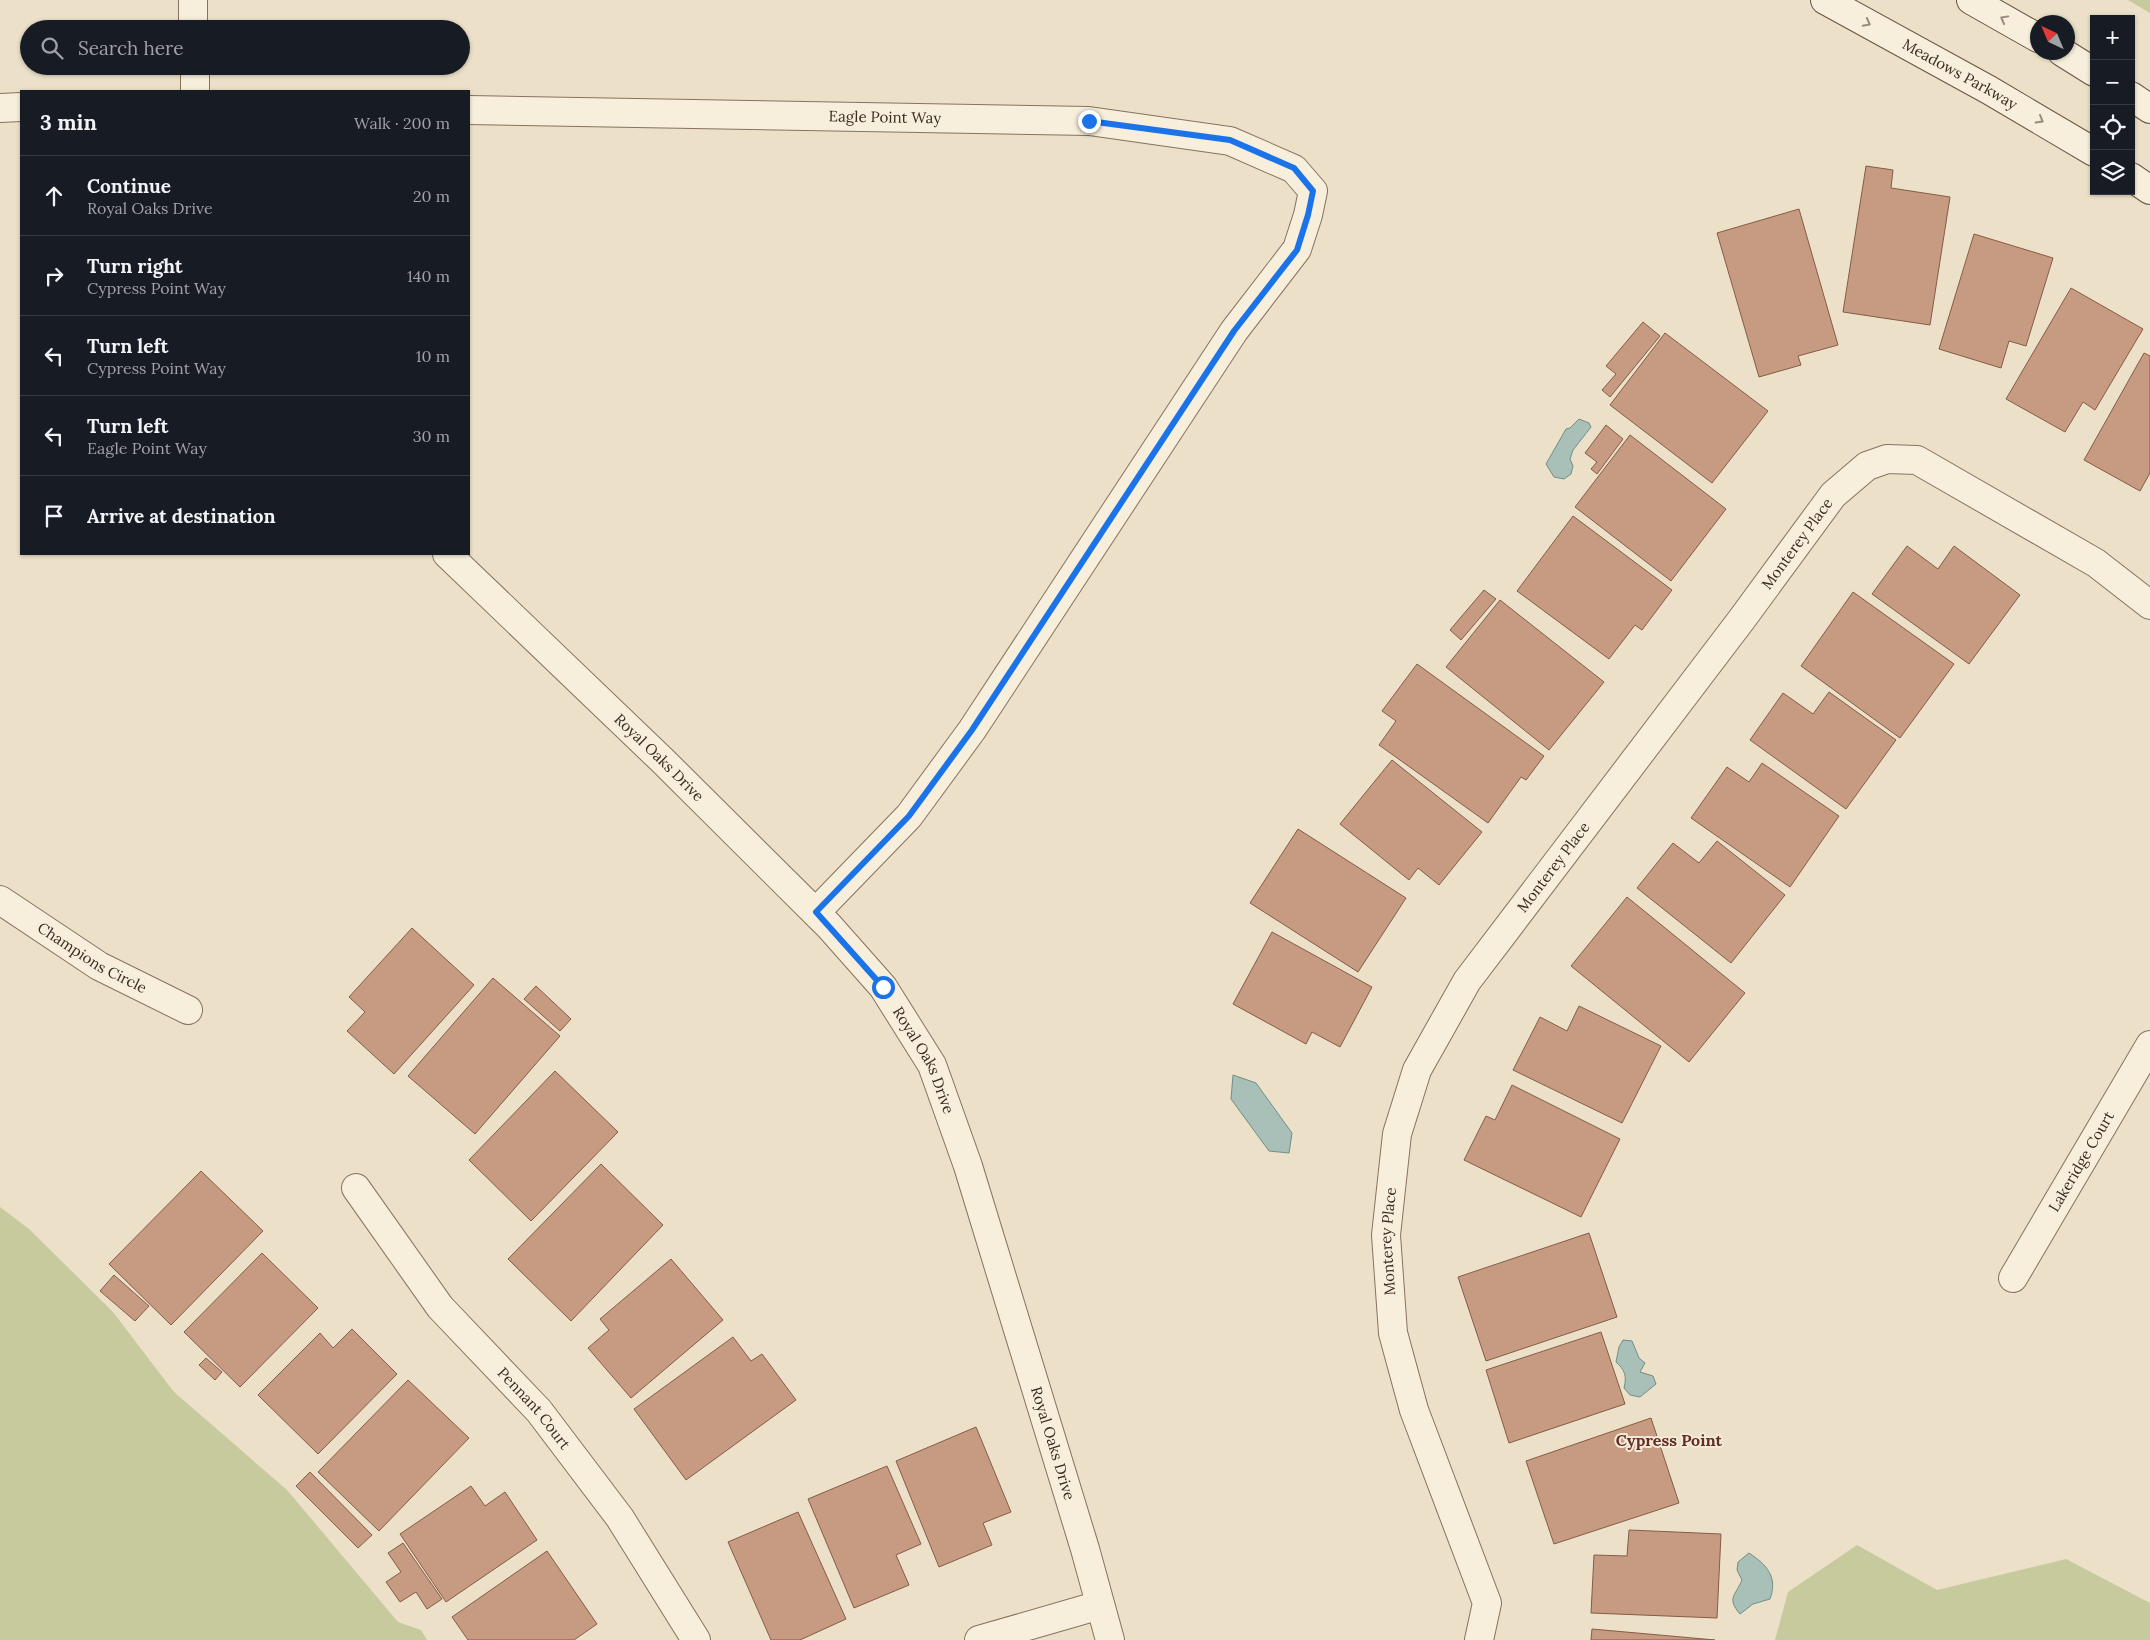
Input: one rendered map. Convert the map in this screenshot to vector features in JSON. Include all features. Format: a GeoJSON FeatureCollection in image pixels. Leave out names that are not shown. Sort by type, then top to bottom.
{"type":"FeatureCollection","features":[{"type":"Feature","properties":{"kind":"street"},"geometry":{"type":"LineString","coordinates":[[193,0],[193,20]]}},
{"type":"Feature","properties":{"kind":"street","name":"Meadows Parkway"},"geometry":{"type":"LineString","coordinates":[[1825,0],[1989,90],[2091,150]]}},
{"type":"Feature","properties":{"kind":"street"},"geometry":{"type":"LineString","coordinates":[[1971,0],[2030,33]]}},
{"type":"Feature","properties":{"kind":"street"},"geometry":{"type":"LineString","coordinates":[[2075,60],[2090,70]]}},
{"type":"Feature","properties":{"kind":"street"},"geometry":{"type":"LineString","coordinates":[[194,75],[195,90]]}},
{"type":"Feature","properties":{"kind":"street"},"geometry":{"type":"LineString","coordinates":[[2135,99],[2150,109]]}},
{"type":"Feature","properties":{"kind":"street"},"geometry":{"type":"LineString","coordinates":[[0,108],[20,107]]}},
{"type":"Feature","properties":{"kind":"street","name":"Eagle Point Way"},"geometry":{"type":"LineString","coordinates":[[470,110],[1089,121],[1230,140],[1294,168],[1313,191],[1297,250],[1234,331],[972,730],[909,816],[816,912]]}},
{"type":"Feature","properties":{"kind":"street"},"geometry":{"type":"LineString","coordinates":[[2135,180],[2150,190]]}},
{"type":"Feature","properties":{"kind":"street","name":"Monterey Place"},"geometry":{"type":"LineString","coordinates":[[1479,1640],[1487,1603],[1414,1410],[1393,1333],[1386,1235],[1396,1134],[1414,1079],[1467,981],[1834,495],[1867,466],[1887,459],[1917,460],[2096,563],[2150,605]]}},
{"type":"Feature","properties":{"kind":"street","name":"Royal Oaks Drive"},"geometry":{"type":"LineString","coordinates":[[447,555],[661,759],[816,912],[883,987],[932,1065],[968,1166],[1110,1640]]}},
{"type":"Feature","properties":{"kind":"street","name":"Champions Circle"},"geometry":{"type":"LineString","coordinates":[[0,900],[99,966],[188,1010]]}},
{"type":"Feature","properties":{"kind":"street","name":"Lakeridge Court"},"geometry":{"type":"LineString","coordinates":[[2013,1278],[2150,1045]]}},
{"type":"Feature","properties":{"kind":"street","name":"Pennant Court"},"geometry":{"type":"LineString","coordinates":[[356,1188],[440,1307],[539,1411],[620,1518],[696,1640]]}},
{"type":"Feature","properties":{"kind":"street"},"geometry":{"type":"LineString","coordinates":[[980,1640],[1100,1605]]}},
{"type":"Feature","properties":{"kind":"green space"},"geometry":{"type":"Polygon","coordinates":[[[2128,0],[2150,0],[2150,13],[2128,0]]]}},
{"type":"Feature","properties":{"kind":"green space"},"geometry":{"type":"Polygon","coordinates":[[[0,1207],[29,1229],[113,1312],[174,1392],[287,1490],[398,1622],[421,1630],[427,1640],[0,1640],[0,1207]]]}},
{"type":"Feature","properties":{"kind":"green space"},"geometry":{"type":"Polygon","coordinates":[[[1857,1545],[1937,1590],[2066,1559],[2150,1603],[2150,1640],[1775,1640],[1788,1592],[1857,1545]]]}},
{"type":"Feature","properties":{"kind":"water"},"geometry":{"type":"Polygon","coordinates":[[[1579,419],[1589,423],[1591,427],[1573,450],[1570,459],[1573,466],[1571,474],[1564,479],[1554,477],[1546,464],[1566,429],[1570,428],[1579,419]]]}},
{"type":"Feature","properties":{"kind":"water"},"geometry":{"type":"Polygon","coordinates":[[[1233,1075],[1256,1083],[1292,1133],[1289,1153],[1269,1151],[1231,1099],[1233,1075]]]}},
{"type":"Feature","properties":{"kind":"water"},"geometry":{"type":"Polygon","coordinates":[[[1623,1340],[1632,1341],[1639,1358],[1645,1363],[1640,1372],[1653,1376],[1656,1384],[1640,1397],[1630,1395],[1624,1388],[1624,1374],[1616,1362],[1619,1347],[1623,1340]]]}},
{"type":"Feature","properties":{"kind":"water"},"geometry":{"type":"Polygon","coordinates":[[[1749,1553],[1766,1567],[1772,1578],[1772,1591],[1770,1599],[1753,1604],[1740,1614],[1733,1600],[1742,1580],[1737,1570],[1738,1562],[1749,1553]]]}},
{"type":"Feature","properties":{"kind":"building"},"geometry":{"type":"Polygon","coordinates":[[[1866,166],[1893,170],[1891,188],[1950,197],[1930,325],[1843,312],[1866,166]]]}},
{"type":"Feature","properties":{"kind":"building"},"geometry":{"type":"Polygon","coordinates":[[[1799,209],[1838,345],[1798,356],[1801,365],[1759,377],[1717,233],[1799,209]]]}},
{"type":"Feature","properties":{"kind":"building"},"geometry":{"type":"Polygon","coordinates":[[[1974,234],[2053,258],[2026,346],[2009,341],[2001,368],[1939,349],[1974,234]]]}},
{"type":"Feature","properties":{"kind":"building"},"geometry":{"type":"Polygon","coordinates":[[[2071,288],[2143,329],[2095,410],[2083,402],[2065,432],[2006,399],[2071,288]]]}},
{"type":"Feature","properties":{"kind":"building"},"geometry":{"type":"Polygon","coordinates":[[[1643,322],[1660,336],[1610,397],[1602,390],[1616,374],[1606,366],[1643,322]]]}},
{"type":"Feature","properties":{"kind":"building"},"geometry":{"type":"Polygon","coordinates":[[[1665,333],[1768,411],[1712,483],[1610,405],[1665,333]]]}},
{"type":"Feature","properties":{"kind":"building"},"geometry":{"type":"Polygon","coordinates":[[[2144,353],[2150,356],[2150,473],[2140,491],[2084,460],[2144,353]]]}},
{"type":"Feature","properties":{"kind":"building"},"geometry":{"type":"Polygon","coordinates":[[[1606,425],[1623,439],[1597,474],[1591,469],[1597,462],[1585,453],[1606,425]]]}},
{"type":"Feature","properties":{"kind":"building"},"geometry":{"type":"Polygon","coordinates":[[[1630,435],[1726,509],[1671,581],[1575,507],[1630,435]]]}},
{"type":"Feature","properties":{"kind":"building"},"geometry":{"type":"Polygon","coordinates":[[[1573,516],[1672,590],[1642,630],[1635,625],[1609,659],[1517,591],[1573,516]]]}},
{"type":"Feature","properties":{"kind":"building"},"geometry":{"type":"Polygon","coordinates":[[[1907,546],[1938,569],[1954,546],[2020,595],[1969,664],[1872,594],[1907,546]]]}},
{"type":"Feature","properties":{"kind":"building"},"geometry":{"type":"Polygon","coordinates":[[[1484,590],[1496,599],[1461,640],[1450,630],[1484,590]]]}},
{"type":"Feature","properties":{"kind":"building"},"geometry":{"type":"Polygon","coordinates":[[[1853,592],[1954,664],[1900,738],[1801,666],[1853,592]]]}},
{"type":"Feature","properties":{"kind":"building"},"geometry":{"type":"Polygon","coordinates":[[[1500,600],[1604,682],[1549,750],[1446,667],[1500,600]]]}},
{"type":"Feature","properties":{"kind":"building"},"geometry":{"type":"Polygon","coordinates":[[[1417,664],[1544,756],[1526,780],[1521,777],[1488,823],[1379,745],[1396,721],[1382,711],[1417,664]]]}},
{"type":"Feature","properties":{"kind":"building"},"geometry":{"type":"Polygon","coordinates":[[[1829,692],[1896,740],[1846,809],[1750,740],[1783,693],[1813,714],[1829,692]]]}},
{"type":"Feature","properties":{"kind":"building"},"geometry":{"type":"Polygon","coordinates":[[[1392,760],[1482,832],[1439,885],[1418,868],[1409,880],[1340,824],[1392,760]]]}},
{"type":"Feature","properties":{"kind":"building"},"geometry":{"type":"Polygon","coordinates":[[[1762,763],[1839,816],[1790,887],[1691,818],[1727,767],[1749,782],[1762,763]]]}},
{"type":"Feature","properties":{"kind":"building"},"geometry":{"type":"Polygon","coordinates":[[[1298,829],[1406,898],[1358,972],[1250,903],[1298,829]]]}},
{"type":"Feature","properties":{"kind":"building"},"geometry":{"type":"Polygon","coordinates":[[[1717,841],[1785,895],[1731,963],[1637,888],[1673,843],[1699,863],[1717,841]]]}},
{"type":"Feature","properties":{"kind":"building"},"geometry":{"type":"Polygon","coordinates":[[[1627,897],[1745,993],[1689,1062],[1571,966],[1627,897]]]}},
{"type":"Feature","properties":{"kind":"building"},"geometry":{"type":"Polygon","coordinates":[[[412,928],[474,985],[394,1074],[347,1031],[365,1012],[349,997],[412,928]]]}},
{"type":"Feature","properties":{"kind":"building"},"geometry":{"type":"Polygon","coordinates":[[[1272,932],[1372,987],[1340,1047],[1312,1032],[1306,1044],[1233,1004],[1272,932]]]}},
{"type":"Feature","properties":{"kind":"building"},"geometry":{"type":"Polygon","coordinates":[[[493,978],[560,1036],[475,1134],[408,1076],[493,978]]]}},
{"type":"Feature","properties":{"kind":"building"},"geometry":{"type":"Polygon","coordinates":[[[536,986],[571,1019],[560,1031],[524,999],[536,986]]]}},
{"type":"Feature","properties":{"kind":"building"},"geometry":{"type":"Polygon","coordinates":[[[1579,1006],[1661,1046],[1622,1123],[1513,1070],[1540,1017],[1567,1031],[1579,1006]]]}},
{"type":"Feature","properties":{"kind":"building"},"geometry":{"type":"Polygon","coordinates":[[[555,1071],[618,1132],[531,1221],[469,1160],[555,1071]]]}},
{"type":"Feature","properties":{"kind":"building"},"geometry":{"type":"Polygon","coordinates":[[[1512,1085],[1620,1139],[1581,1217],[1464,1160],[1486,1116],[1495,1120],[1512,1085]]]}},
{"type":"Feature","properties":{"kind":"building"},"geometry":{"type":"Polygon","coordinates":[[[601,1164],[663,1225],[571,1321],[508,1259],[601,1164]]]}},
{"type":"Feature","properties":{"kind":"building"},"geometry":{"type":"Polygon","coordinates":[[[201,1171],[263,1231],[171,1325],[109,1264],[201,1171]]]}},
{"type":"Feature","properties":{"kind":"building"},"geometry":{"type":"Polygon","coordinates":[[[1589,1233],[1617,1317],[1486,1361],[1458,1277],[1589,1233]]]}},
{"type":"Feature","properties":{"kind":"building"},"geometry":{"type":"Polygon","coordinates":[[[262,1253],[318,1308],[240,1387],[184,1332],[262,1253]]]}},
{"type":"Feature","properties":{"kind":"building"},"geometry":{"type":"Polygon","coordinates":[[[671,1259],[723,1320],[631,1398],[588,1348],[609,1330],[600,1319],[671,1259]]]}},
{"type":"Feature","properties":{"kind":"building"},"geometry":{"type":"Polygon","coordinates":[[[114,1275],[149,1306],[135,1321],[100,1291],[114,1275]]]}},
{"type":"Feature","properties":{"kind":"building"},"geometry":{"type":"Polygon","coordinates":[[[352,1329],[397,1374],[318,1454],[258,1395],[320,1333],[333,1348],[352,1329]]]}},
{"type":"Feature","properties":{"kind":"building"},"geometry":{"type":"Polygon","coordinates":[[[1601,1332],[1625,1404],[1509,1443],[1486,1370],[1601,1332]]]}},
{"type":"Feature","properties":{"kind":"building"},"geometry":{"type":"Polygon","coordinates":[[[733,1337],[751,1361],[762,1354],[796,1400],[686,1480],[634,1409],[733,1337]]]}},
{"type":"Feature","properties":{"kind":"building"},"geometry":{"type":"Polygon","coordinates":[[[206,1358],[222,1372],[215,1380],[199,1365],[206,1358]]]}},
{"type":"Feature","properties":{"kind":"building"},"geometry":{"type":"Polygon","coordinates":[[[408,1380],[469,1438],[379,1531],[318,1472],[408,1380]]]}},
{"type":"Feature","properties":{"kind":"building"},"geometry":{"type":"Polygon","coordinates":[[[1651,1418],[1679,1503],[1554,1544],[1526,1461],[1651,1418]]]}},
{"type":"Feature","properties":{"kind":"building"},"geometry":{"type":"Polygon","coordinates":[[[976,1427],[1011,1512],[983,1523],[992,1545],[939,1567],[896,1461],[976,1427]]]}},
{"type":"Feature","properties":{"kind":"building"},"geometry":{"type":"Polygon","coordinates":[[[887,1466],[921,1544],[896,1555],[909,1585],[854,1608],[808,1499],[887,1466]]]}},
{"type":"Feature","properties":{"kind":"building"},"geometry":{"type":"Polygon","coordinates":[[[310,1472],[372,1535],[358,1548],[296,1486],[310,1472]]]}},
{"type":"Feature","properties":{"kind":"building"},"geometry":{"type":"Polygon","coordinates":[[[471,1486],[485,1506],[505,1492],[537,1540],[446,1602],[400,1534],[471,1486]]]}},
{"type":"Feature","properties":{"kind":"building"},"geometry":{"type":"Polygon","coordinates":[[[798,1512],[846,1619],[800,1640],[771,1640],[728,1542],[798,1512]]]}},
{"type":"Feature","properties":{"kind":"building"},"geometry":{"type":"Polygon","coordinates":[[[1629,1530],[1721,1534],[1717,1618],[1591,1613],[1594,1555],[1627,1556],[1629,1530]]]}},
{"type":"Feature","properties":{"kind":"building"},"geometry":{"type":"Polygon","coordinates":[[[403,1543],[442,1599],[427,1609],[416,1592],[400,1602],[386,1582],[401,1572],[388,1553],[403,1543]]]}},
{"type":"Feature","properties":{"kind":"building"},"geometry":{"type":"Polygon","coordinates":[[[547,1551],[597,1624],[574,1640],[468,1640],[452,1617],[547,1551]]]}},
{"type":"Feature","properties":{"kind":"building"},"geometry":{"type":"Polygon","coordinates":[[[1592,1629],[1715,1640],[1591,1640],[1592,1629]]]}},
{"type":"Feature","properties":{"kind":"district","name":"Cypress Point"},"geometry":{"type":"Point","coordinates":[1669,1440]}},
{"type":"Feature","properties":{"kind":"route"},"geometry":{"type":"LineString","coordinates":[[883,987],[816,912],[909,816],[972,730],[1234,331],[1297,250],[1308,215],[1313,191],[1294,168],[1230,140],[1089,121]]}}]}
